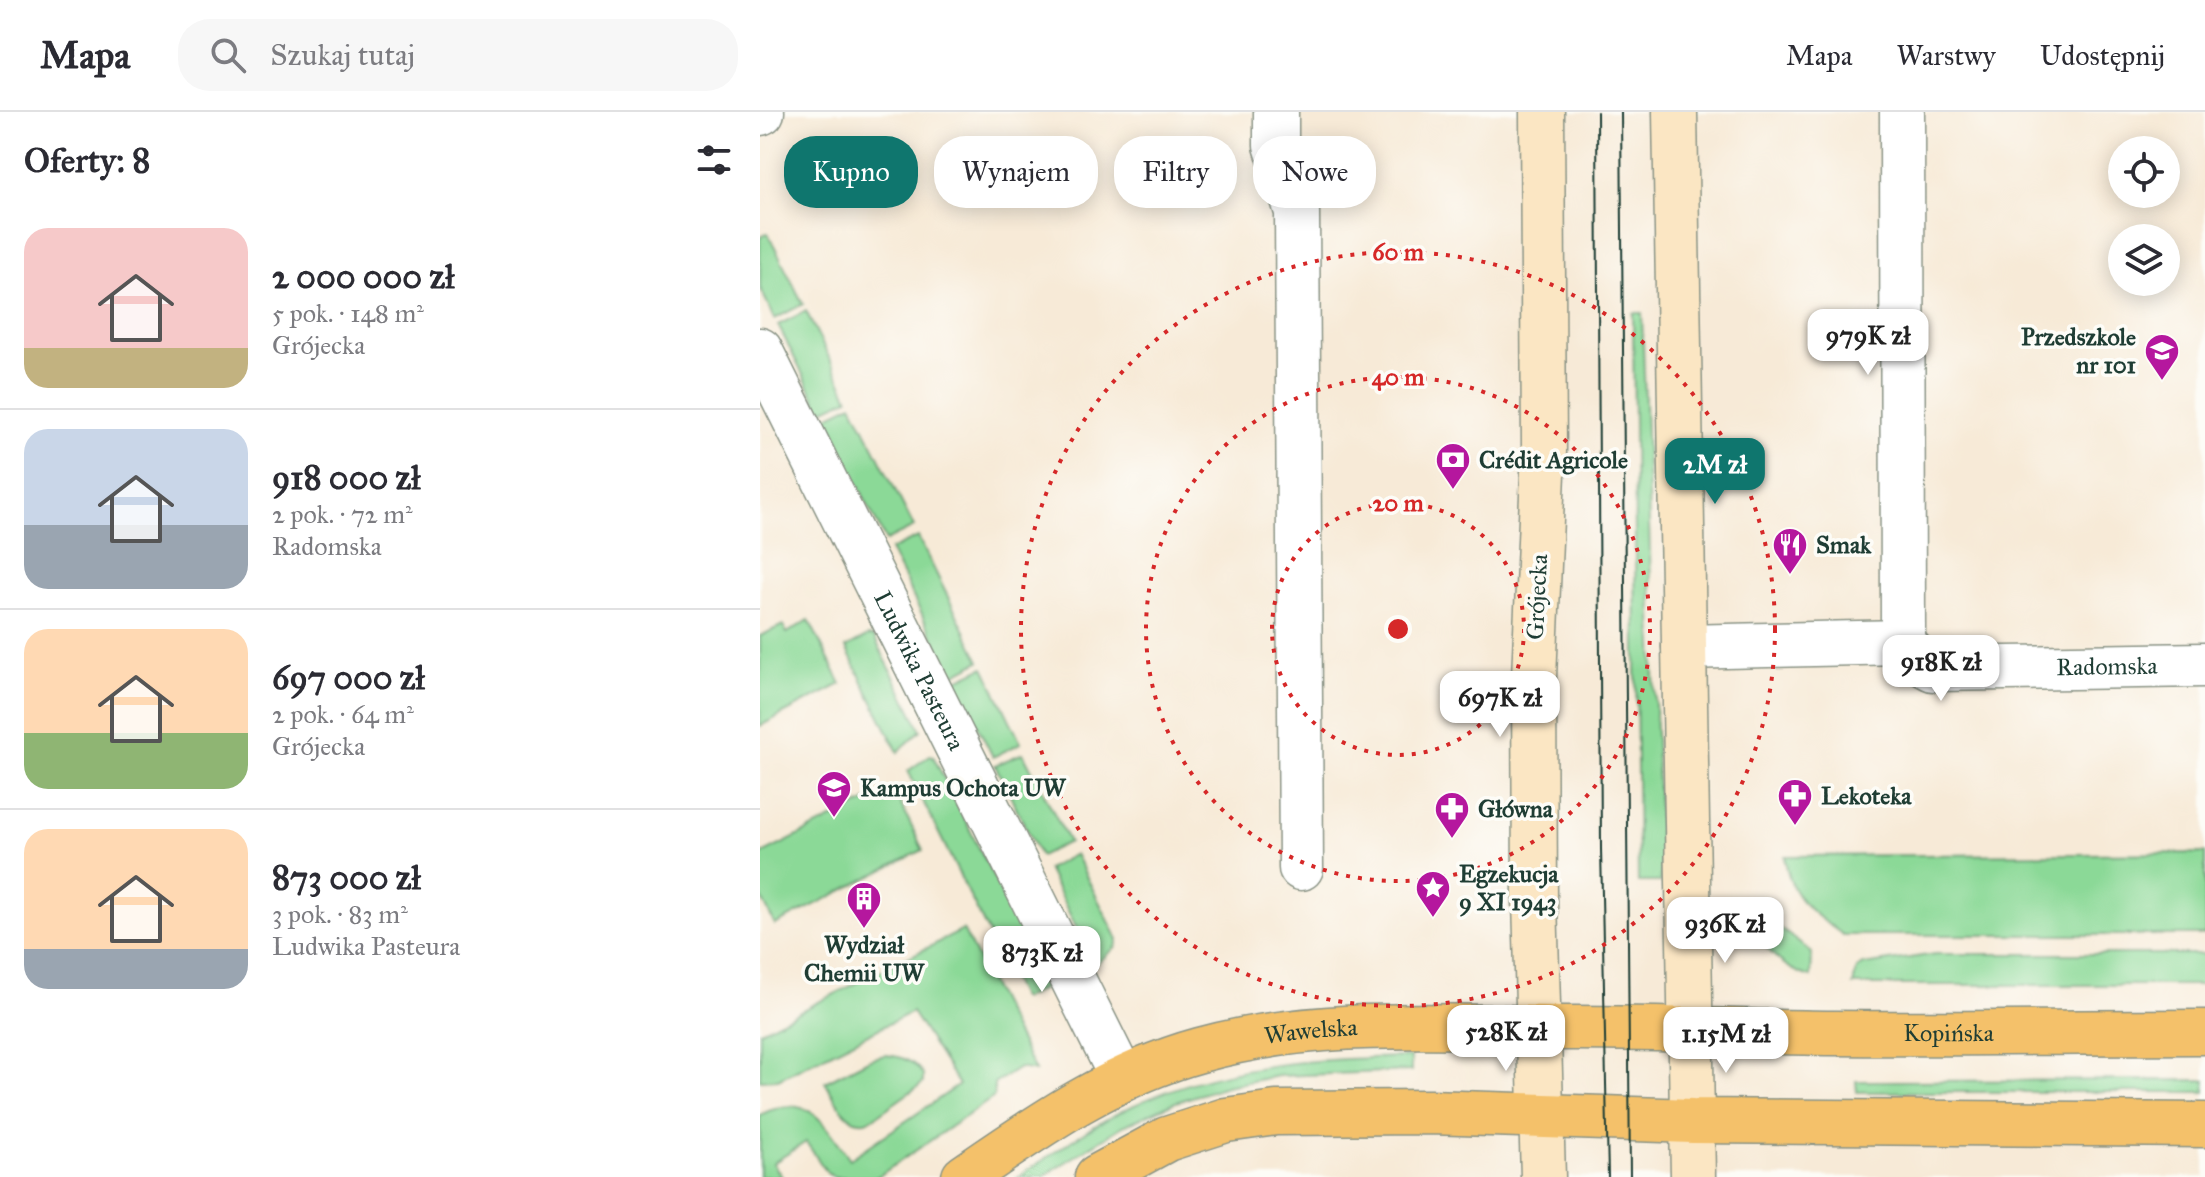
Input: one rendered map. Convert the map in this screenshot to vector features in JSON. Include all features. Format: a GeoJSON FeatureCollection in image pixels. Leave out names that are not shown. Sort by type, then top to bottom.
{"type":"FeatureCollection","features":[{"type":"Feature","properties":{"kind":"main road","name":"Grójecka"},"geometry":{"type":"LineString","coordinates":[[1542,112],[1544,451],[1534,677],[1535,901],[1543,1177]]}},
{"type":"Feature","properties":{"kind":"main road"},"geometry":{"type":"LineString","coordinates":[[1675,112],[1693,1177]]}},
{"type":"Feature","properties":{"kind":"main road","name":"Wawelska"},"geometry":{"type":"LineString","coordinates":[[964,1177],[1069,1107],[1122,1078],[1200,1049],[1273,1034],[1386,1027],[1691,1030]]}},
{"type":"Feature","properties":{"kind":"main road","name":"Kopińska"},"geometry":{"type":"LineString","coordinates":[[1691,1030],[1835,1033],[2205,1032]]}},
{"type":"Feature","properties":{"kind":"main road"},"geometry":{"type":"LineString","coordinates":[[1097,1177],[1167,1139],[1226,1120],[1276,1113],[1430,1112],[1693,1121],[2205,1125]]}},
{"type":"Feature","properties":{"kind":"street"},"geometry":{"type":"LineString","coordinates":[[1276,112],[1276,145],[1297,212],[1301,868]]}},
{"type":"Feature","properties":{"kind":"street"},"geometry":{"type":"LineString","coordinates":[[1684,647],[1903,642],[1902,112]]}},
{"type":"Feature","properties":{"kind":"street","name":"Ludwika Pasteura"},"geometry":{"type":"LineString","coordinates":[[760,350],[1122,1078]]}},
{"type":"Feature","properties":{"kind":"street","name":"Radomska"},"geometry":{"type":"LineString","coordinates":[[1903,642],[1920,662],[1933,669],[2205,665]]}},
{"type":"Feature","properties":{"kind":"green space"},"geometry":{"type":"Polygon","coordinates":[[[768,233],[803,304],[775,319],[760,288],[760,237],[768,233]]]}},
{"type":"Feature","properties":{"kind":"green space"},"geometry":{"type":"Polygon","coordinates":[[[806,311],[849,398],[821,411],[778,325],[806,311]]]}},
{"type":"Feature","properties":{"kind":"green space"},"geometry":{"type":"Polygon","coordinates":[[[1633,313],[1642,313],[1661,882],[1638,882],[1633,313]]]}},
{"type":"Feature","properties":{"kind":"green space"},"geometry":{"type":"Polygon","coordinates":[[[852,404],[914,527],[886,541],[824,418],[852,404]]]}},
{"type":"Feature","properties":{"kind":"green space"},"geometry":{"type":"Polygon","coordinates":[[[918,537],[980,661],[952,676],[890,550],[918,537]]]}},
{"type":"Feature","properties":{"kind":"green space"},"geometry":{"type":"Polygon","coordinates":[[[809,620],[841,684],[760,726],[760,636],[783,625],[787,633],[809,620]]]}},
{"type":"Feature","properties":{"kind":"green space"},"geometry":{"type":"Polygon","coordinates":[[[868,636],[874,637],[921,730],[898,752],[846,648],[868,636]]]}},
{"type":"Feature","properties":{"kind":"green space"},"geometry":{"type":"Polygon","coordinates":[[[984,667],[1021,743],[993,757],[955,681],[984,667]]]}},
{"type":"Feature","properties":{"kind":"green space"},"geometry":{"type":"Polygon","coordinates":[[[1023,753],[1069,842],[1040,856],[995,765],[1023,753]]]}},
{"type":"Feature","properties":{"kind":"green space"},"geometry":{"type":"Polygon","coordinates":[[[930,755],[1048,986],[1023,999],[908,771],[930,755]]]}},
{"type":"Feature","properties":{"kind":"green space"},"geometry":{"type":"Polygon","coordinates":[[[893,788],[923,850],[775,925],[760,895],[760,855],[893,788]]]}},
{"type":"Feature","properties":{"kind":"green space"},"geometry":{"type":"Polygon","coordinates":[[[2205,853],[2205,935],[1843,935],[1812,911],[1797,894],[1787,871],[1785,856],[2205,853]]]}},
{"type":"Feature","properties":{"kind":"green space"},"geometry":{"type":"Polygon","coordinates":[[[1075,854],[1118,939],[1116,947],[1095,965],[1047,869],[1075,854]]]}},
{"type":"Feature","properties":{"kind":"green space"},"geometry":{"type":"Polygon","coordinates":[[[1768,919],[1812,953],[1811,977],[1783,963],[1760,939],[1752,920],[1768,919]]]}},
{"type":"Feature","properties":{"kind":"green space"},"geometry":{"type":"Polygon","coordinates":[[[963,930],[1035,1071],[1019,1068],[994,1084],[994,1097],[877,1177],[835,1177],[828,1174],[806,1142],[773,1163],[782,1177],[760,1177],[760,1115],[791,1106],[814,1114],[850,1159],[959,1085],[912,1012],[778,1079],[760,1080],[760,1031],[963,930]]]}},
{"type":"Feature","properties":{"kind":"green space"},"geometry":{"type":"Polygon","coordinates":[[[1935,954],[2205,954],[2205,985],[1853,985],[1857,969],[1864,965],[1935,954]]]}},
{"type":"Feature","properties":{"kind":"green space"},"geometry":{"type":"Polygon","coordinates":[[[885,1055],[912,1063],[923,1075],[923,1083],[872,1119],[863,1121],[849,1117],[825,1082],[870,1059],[885,1055]]]}},
{"type":"Feature","properties":{"kind":"green space"},"geometry":{"type":"Polygon","coordinates":[[[1411,1057],[1411,1071],[1278,1076],[1226,1086],[1173,1103],[1123,1126],[1042,1177],[1018,1177],[1114,1115],[1197,1081],[1266,1066],[1338,1059],[1411,1057]]]}},
{"type":"Feature","properties":{"kind":"green space"},"geometry":{"type":"Polygon","coordinates":[[[2205,1080],[2205,1092],[1857,1092],[1856,1081],[2205,1080]]]}},
{"type":"Feature","properties":{"kind":"tram line"},"geometry":{"type":"LineString","coordinates":[[1597,112],[1601,849],[1608,1177]]}},
{"type":"Feature","properties":{"kind":"tram line"},"geometry":{"type":"LineString","coordinates":[[1621,112],[1630,1177]]}},
{"type":"Feature","properties":{"kind":"place","name":"Przedszkole nr 101"},"geometry":{"type":"Point","coordinates":[2162,382]}},
{"type":"Feature","properties":{"kind":"place","name":"Crédit Agricole"},"geometry":{"type":"Point","coordinates":[1453,491]}},
{"type":"Feature","properties":{"kind":"place","name":"Smak"},"geometry":{"type":"Point","coordinates":[1790,576]}},
{"type":"Feature","properties":{"kind":"place","name":"Kampus Ochota UW"},"geometry":{"type":"Point","coordinates":[834,819]}},
{"type":"Feature","properties":{"kind":"place","name":"Lekoteka"},"geometry":{"type":"Point","coordinates":[1795,827]}},
{"type":"Feature","properties":{"kind":"place","name":"Główna"},"geometry":{"type":"Point","coordinates":[1452,840]}},
{"type":"Feature","properties":{"kind":"place","name":"Egzekucja 9 XI 1943"},"geometry":{"type":"Point","coordinates":[1433,919]}},
{"type":"Feature","properties":{"kind":"place","name":"Wydział Chemii UW"},"geometry":{"type":"Point","coordinates":[864,930]}}]}
